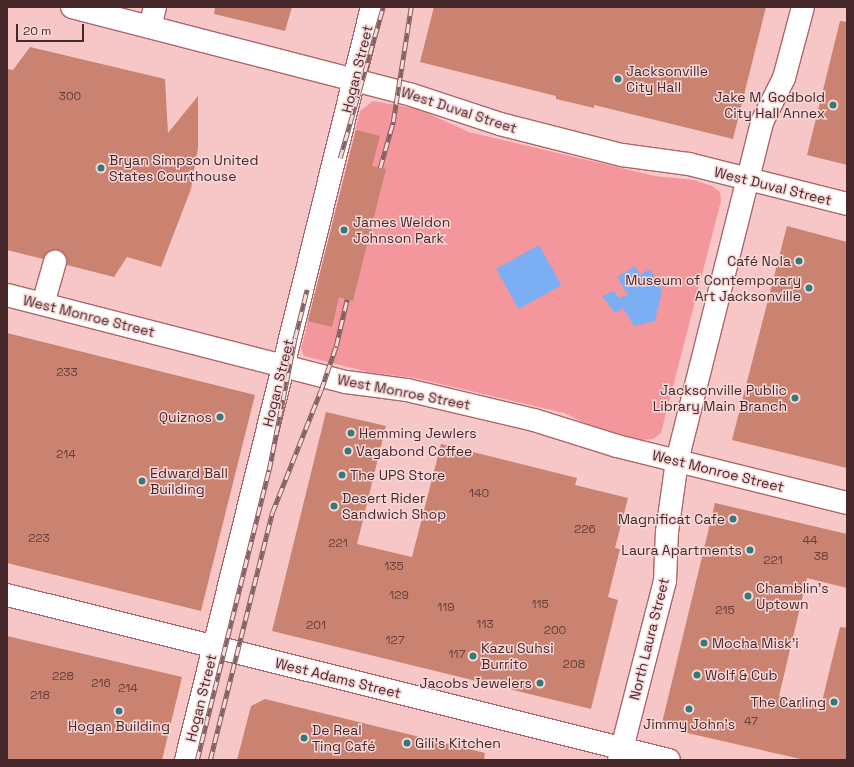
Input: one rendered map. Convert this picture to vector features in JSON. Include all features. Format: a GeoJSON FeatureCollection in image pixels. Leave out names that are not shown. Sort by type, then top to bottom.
{"type":"FeatureCollection","features":[{"type":"Feature","properties":{"kind":"street","name":"West Duval Street"},"geometry":{"type":"LineString","coordinates":[[72,7],[152,17],[354,79],[409,94],[507,126],[622,155],[676,162],[847,204]]}},
{"type":"Feature","properties":{"kind":"street","name":"Hogan Street"},"geometry":{"type":"LineString","coordinates":[[186,760],[282,365],[372,7]]}},
{"type":"Feature","properties":{"kind":"street","name":"North Laura Street"},"geometry":{"type":"LineString","coordinates":[[620,754],[665,581],[667,532],[678,461],[764,117],[784,78],[803,7]]}},
{"type":"Feature","properties":{"kind":"street"},"geometry":{"type":"LineString","coordinates":[[43,304],[54,262]]}},
{"type":"Feature","properties":{"kind":"street","name":"West Monroe Street"},"geometry":{"type":"LineString","coordinates":[[7,295],[360,385],[407,390],[526,418],[609,444],[847,503]]}},
{"type":"Feature","properties":{"kind":"street","name":"West Adams Street"},"geometry":{"type":"LineString","coordinates":[[7,595],[214,647],[620,754],[669,760]]}},
{"type":"Feature","properties":{"kind":"shaded area","name":"James Weldon Johnson Park"},"geometry":{"type":"Polygon","coordinates":[[[373,101],[418,109],[469,132],[655,176],[694,180],[712,186],[720,192],[721,201],[661,433],[653,439],[642,440],[597,429],[564,413],[415,378],[372,373],[304,356],[301,349],[360,111],[373,101]]]}},
{"type":"Feature","properties":{"kind":"water"},"geometry":{"type":"Polygon","coordinates":[[[539,245],[561,285],[518,309],[496,269],[539,245]]]}},
{"type":"Feature","properties":{"kind":"water"},"geometry":{"type":"Polygon","coordinates":[[[635,266],[640,275],[650,269],[662,291],[655,321],[634,326],[623,308],[615,313],[602,296],[614,291],[619,298],[628,295],[617,277],[635,266]]]}},
{"type":"Feature","properties":{"kind":"building"},"geometry":{"type":"Polygon","coordinates":[[[215,7],[292,7],[285,31],[214,14],[215,7]]]}},
{"type":"Feature","properties":{"kind":"building","name":"Jacksonville City Hall"},"geometry":{"type":"Polygon","coordinates":[[[434,7],[766,7],[733,139],[594,105],[594,108],[556,99],[556,96],[420,62],[434,7]]]}},
{"type":"Feature","properties":{"kind":"building","name":"Jake M. Godbold City Hall Annex"},"geometry":{"type":"Polygon","coordinates":[[[840,21],[847,22],[847,165],[807,155],[840,21]]]}},
{"type":"Feature","properties":{"kind":"building","name":"Bryan Simpson United States Courthouse"},"geometry":{"type":"Polygon","coordinates":[[[30,47],[165,79],[168,133],[198,96],[198,148],[191,189],[161,267],[127,257],[114,277],[67,265],[64,254],[58,250],[47,253],[43,259],[7,250],[7,69],[13,70],[30,47]]]}},
{"type":"Feature","properties":{"kind":"building","name":"James Weldon Johnson Park"},"geometry":{"type":"Polygon","coordinates":[[[356,130],[380,136],[372,166],[386,169],[353,301],[339,297],[332,327],[308,321],[356,130]]]}},
{"type":"Feature","properties":{"kind":"building"},"geometry":{"type":"Polygon","coordinates":[[[787,226],[847,242],[847,468],[732,440],[787,226]]]}},
{"type":"Feature","properties":{"kind":"building","name":"Edward Ball Building"},"geometry":{"type":"Polygon","coordinates":[[[7,333],[255,395],[201,611],[7,563],[7,333]]]}},
{"type":"Feature","properties":{"kind":"building"},"geometry":{"type":"Polygon","coordinates":[[[326,412],[386,426],[357,544],[412,557],[441,444],[577,478],[575,485],[628,498],[615,548],[620,549],[608,597],[618,600],[591,709],[272,631],[326,412]]]}},
{"type":"Feature","properties":{"kind":"building"},"geometry":{"type":"Polygon","coordinates":[[[715,503],[847,534],[847,588],[807,578],[779,696],[821,706],[840,627],[847,628],[847,760],[805,760],[661,727],[715,503]]]}},
{"type":"Feature","properties":{"kind":"building"},"geometry":{"type":"Polygon","coordinates":[[[7,636],[182,677],[162,760],[7,760],[7,636]]]}},
{"type":"Feature","properties":{"kind":"building"},"geometry":{"type":"Polygon","coordinates":[[[265,699],[485,753],[484,760],[237,760],[251,706],[265,699]]]}},
{"type":"Feature","properties":{"kind":"railway"},"geometry":{"type":"LineString","coordinates":[[340,158],[383,7]]}},
{"type":"Feature","properties":{"kind":"railway"},"geometry":{"type":"LineString","coordinates":[[380,168],[393,122],[411,7]]}},
{"type":"Feature","properties":{"kind":"railway"},"geometry":{"type":"LineString","coordinates":[[197,760],[269,470],[295,338],[307,289]]}},
{"type":"Feature","properties":{"kind":"railway"},"geometry":{"type":"LineString","coordinates":[[210,760],[272,513],[321,390],[336,346],[347,299]]}},
{"type":"Feature","properties":{"kind":"place","name":"Jacksonville City Hall"},"geometry":{"type":"Point","coordinates":[618,79]}},
{"type":"Feature","properties":{"kind":"place","name":"Jake M. Godbold City Hall Annex"},"geometry":{"type":"Point","coordinates":[833,105]}},
{"type":"Feature","properties":{"kind":"place","name":"Bryan Simpson United States Courthouse"},"geometry":{"type":"Point","coordinates":[101,168]}},
{"type":"Feature","properties":{"kind":"place","name":"James Weldon Johnson Park"},"geometry":{"type":"Point","coordinates":[344,230]}},
{"type":"Feature","properties":{"kind":"place","name":"Café Nola"},"geometry":{"type":"Point","coordinates":[799,261]}},
{"type":"Feature","properties":{"kind":"place","name":"Museum of Contemporary Art Jacksonville"},"geometry":{"type":"Point","coordinates":[809,288]}},
{"type":"Feature","properties":{"kind":"place","name":"Jacksonville Public Library Main Branch"},"geometry":{"type":"Point","coordinates":[795,398]}},
{"type":"Feature","properties":{"kind":"place","name":"Quiznos"},"geometry":{"type":"Point","coordinates":[220,417]}},
{"type":"Feature","properties":{"kind":"place","name":"Hemming Jewlers"},"geometry":{"type":"Point","coordinates":[351,433]}},
{"type":"Feature","properties":{"kind":"place","name":"Vagabond Coffee"},"geometry":{"type":"Point","coordinates":[348,451]}},
{"type":"Feature","properties":{"kind":"place","name":"The UPS Store"},"geometry":{"type":"Point","coordinates":[342,475]}},
{"type":"Feature","properties":{"kind":"place","name":"Edward Ball Building"},"geometry":{"type":"Point","coordinates":[142,481]}},
{"type":"Feature","properties":{"kind":"place","name":"Desert Rider Sandwich Shop"},"geometry":{"type":"Point","coordinates":[334,506]}},
{"type":"Feature","properties":{"kind":"place","name":"Magnificat Cafe"},"geometry":{"type":"Point","coordinates":[733,519]}},
{"type":"Feature","properties":{"kind":"place","name":"Laura Apartments"},"geometry":{"type":"Point","coordinates":[750,550]}},
{"type":"Feature","properties":{"kind":"place","name":"Chamblin's Uptown"},"geometry":{"type":"Point","coordinates":[748,596]}},
{"type":"Feature","properties":{"kind":"place","name":"Mocha Misk'i"},"geometry":{"type":"Point","coordinates":[704,643]}},
{"type":"Feature","properties":{"kind":"place","name":"Kazu Suhsi Burrito"},"geometry":{"type":"Point","coordinates":[473,656]}},
{"type":"Feature","properties":{"kind":"place","name":"Wolf & Cub"},"geometry":{"type":"Point","coordinates":[697,675]}},
{"type":"Feature","properties":{"kind":"place","name":"Jacobs Jewelers"},"geometry":{"type":"Point","coordinates":[540,683]}},
{"type":"Feature","properties":{"kind":"place","name":"The Carling"},"geometry":{"type":"Point","coordinates":[834,702]}},
{"type":"Feature","properties":{"kind":"place","name":"Jimmy John's"},"geometry":{"type":"Point","coordinates":[689,709]}},
{"type":"Feature","properties":{"kind":"place","name":"Hogan Building"},"geometry":{"type":"Point","coordinates":[119,711]}},
{"type":"Feature","properties":{"kind":"place","name":"De Real Ting Café"},"geometry":{"type":"Point","coordinates":[304,738]}},
{"type":"Feature","properties":{"kind":"place","name":"Gili's Kitchen"},"geometry":{"type":"Point","coordinates":[407,743]}}]}
